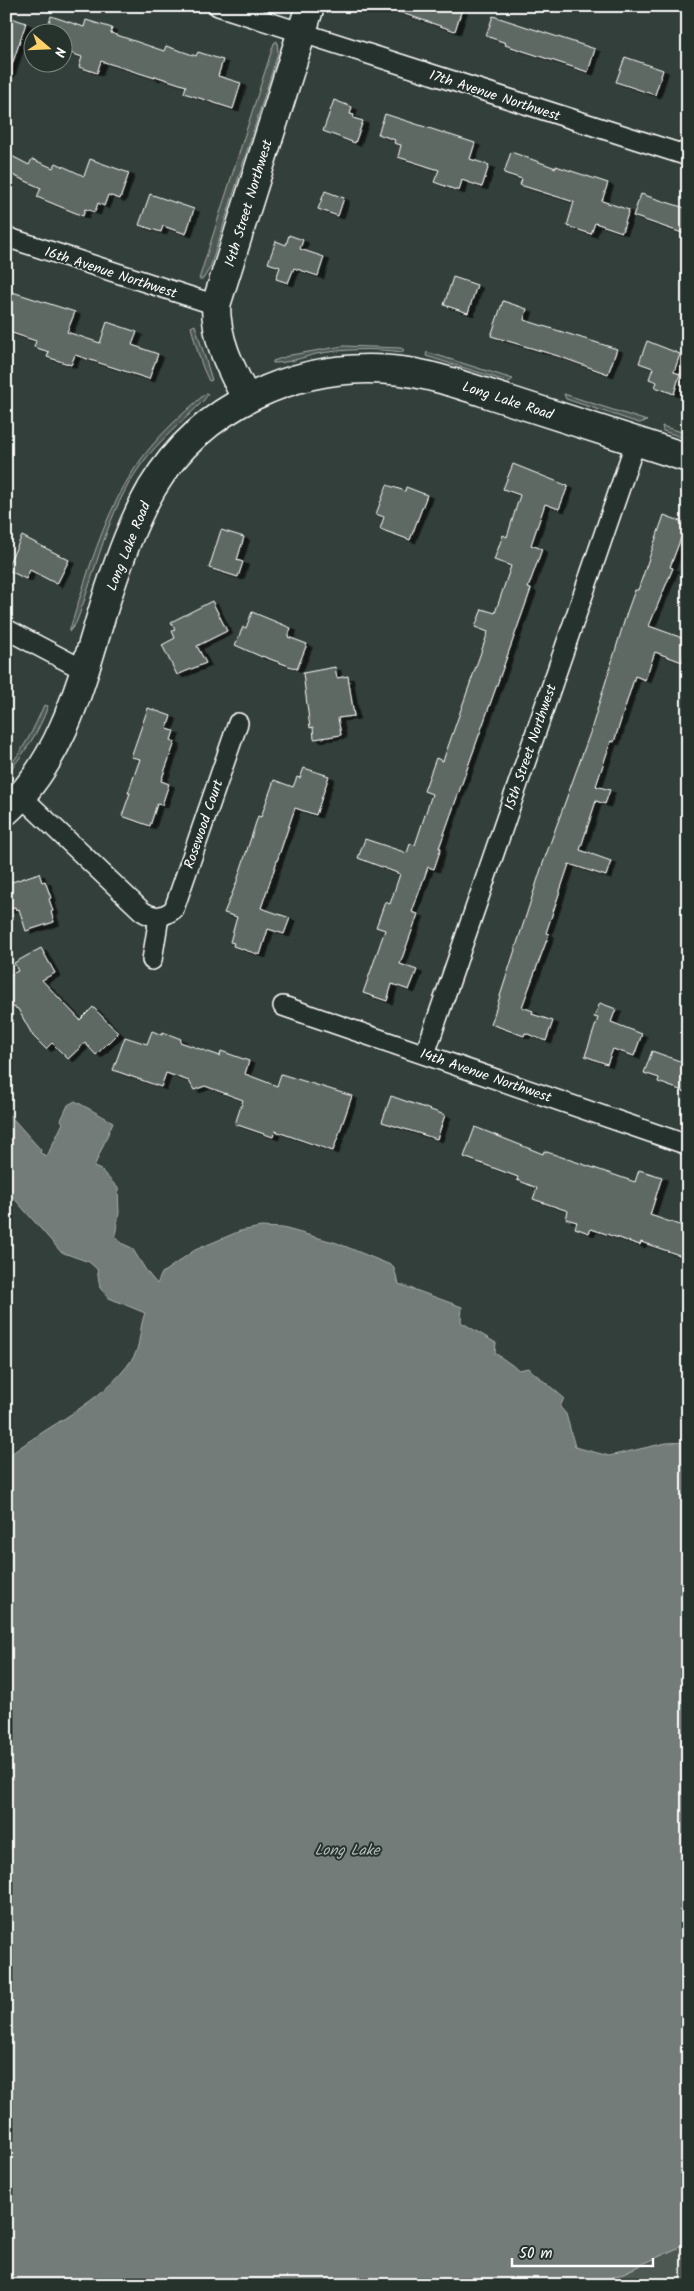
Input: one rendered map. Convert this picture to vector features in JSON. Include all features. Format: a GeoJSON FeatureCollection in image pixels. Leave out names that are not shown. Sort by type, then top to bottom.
{"type":"FeatureCollection","features":[{"type":"Feature","properties":{"kind":"street","name":"17th Avenue Northwest"},"geometry":{"type":"LineString","coordinates":[[218,6],[688,156]]}},
{"type":"Feature","properties":{"kind":"street","name":"14th Street Northwest"},"geometry":{"type":"LineString","coordinates":[[246,398],[226,357],[216,327],[216,306],[310,6]]}},
{"type":"Feature","properties":{"kind":"street","name":"16th Avenue Northwest"},"geometry":{"type":"LineString","coordinates":[[6,237],[216,306]]}},
{"type":"Feature","properties":{"kind":"street","name":"Long Lake Road"},"geometry":{"type":"LineString","coordinates":[[14,804],[54,748],[65,725],[122,554],[137,516],[153,487],[174,459],[195,436],[218,416],[246,398],[280,383],[314,374],[353,369],[392,370],[451,382],[688,458]]}},
{"type":"Feature","properties":{"kind":"street","name":"15th Street Northwest"},"geometry":{"type":"LineString","coordinates":[[425,1054],[636,441]]}},
{"type":"Feature","properties":{"kind":"street"},"geometry":{"type":"LineString","coordinates":[[6,629],[84,670]]}},
{"type":"Feature","properties":{"kind":"street","name":"Rosewood Court"},"geometry":{"type":"LineString","coordinates":[[159,917],[167,915],[174,909],[238,724]]}},
{"type":"Feature","properties":{"kind":"street"},"geometry":{"type":"LineString","coordinates":[[14,804],[142,910],[150,916],[159,917],[152,960]]}},
{"type":"Feature","properties":{"kind":"street","name":"14th Avenue Northwest"},"geometry":{"type":"LineString","coordinates":[[283,1006],[688,1145]]}},
{"type":"Feature","properties":{"kind":"shaded area"},"geometry":{"type":"Polygon","coordinates":[[[277,41],[278,53],[210,268],[203,279],[199,279],[274,43],[277,41]]]}},
{"type":"Feature","properties":{"kind":"shaded area"},"geometry":{"type":"Polygon","coordinates":[[[195,325],[212,380],[209,381],[191,327],[195,325]]]}},
{"type":"Feature","properties":{"kind":"shaded area"},"geometry":{"type":"Polygon","coordinates":[[[343,346],[401,348],[404,350],[402,352],[370,350],[337,351],[273,363],[273,361],[291,355],[343,346]]]}},
{"type":"Feature","properties":{"kind":"shaded area"},"geometry":{"type":"Polygon","coordinates":[[[427,352],[513,379],[509,382],[426,356],[427,352]]]}},
{"type":"Feature","properties":{"kind":"shaded area"},"geometry":{"type":"Polygon","coordinates":[[[206,393],[208,394],[204,400],[148,456],[129,483],[103,542],[76,623],[69,632],[96,548],[123,487],[150,447],[206,393]]]}},
{"type":"Feature","properties":{"kind":"shaded area"},"geometry":{"type":"Polygon","coordinates":[[[564,394],[647,421],[639,423],[566,399],[564,394]]]}},
{"type":"Feature","properties":{"kind":"shaded area"},"geometry":{"type":"Polygon","coordinates":[[[662,426],[688,434],[688,439],[663,431],[662,426]]]}},
{"type":"Feature","properties":{"kind":"shaded area"},"geometry":{"type":"Polygon","coordinates":[[[44,705],[48,706],[36,734],[6,775],[6,770],[28,739],[44,705]]]}},
{"type":"Feature","properties":{"kind":"shaded area"},"geometry":{"type":"Polygon","coordinates":[[[688,2243],[688,2285],[587,2285],[619,2275],[688,2243]]]}},
{"type":"Feature","properties":{"kind":"water","name":"Long Lake"},"geometry":{"type":"Polygon","coordinates":[[[75,1101],[113,1122],[94,1167],[101,1170],[118,1188],[119,1213],[115,1236],[121,1243],[132,1248],[157,1284],[162,1273],[195,1250],[240,1231],[261,1227],[283,1228],[337,1243],[393,1266],[399,1284],[462,1307],[461,1322],[496,1343],[495,1353],[519,1370],[528,1368],[564,1398],[560,1407],[566,1414],[575,1447],[609,1456],[666,1443],[688,1442],[688,2243],[619,2275],[587,2285],[6,2285],[6,1458],[90,1401],[120,1374],[136,1353],[145,1313],[109,1298],[100,1288],[97,1269],[89,1262],[61,1252],[12,1196],[6,1186],[6,1111],[41,1150],[40,1153],[47,1156],[63,1123],[61,1120],[68,1105],[75,1101]]]}},
{"type":"Feature","properties":{"kind":"building"},"geometry":{"type":"Polygon","coordinates":[[[391,6],[463,6],[455,31],[390,9],[391,6]]]}},
{"type":"Feature","properties":{"kind":"building"},"geometry":{"type":"Polygon","coordinates":[[[6,16],[23,22],[22,35],[9,74],[6,73],[6,16]]]}},
{"type":"Feature","properties":{"kind":"building"},"geometry":{"type":"Polygon","coordinates":[[[51,16],[69,22],[49,22],[51,16]]]}},
{"type":"Feature","properties":{"kind":"building"},"geometry":{"type":"Polygon","coordinates":[[[493,16],[595,49],[588,72],[505,45],[506,43],[486,36],[493,16]]]}},
{"type":"Feature","properties":{"kind":"building"},"geometry":{"type":"Polygon","coordinates":[[[86,20],[112,28],[111,33],[164,51],[166,46],[196,56],[198,52],[223,60],[218,76],[241,83],[233,109],[184,93],[186,86],[101,61],[97,73],[79,67],[82,57],[72,54],[72,23],[84,27],[86,20]]]}},
{"type":"Feature","properties":{"kind":"building"},"geometry":{"type":"Polygon","coordinates":[[[625,57],[663,70],[655,95],[616,82],[625,57]]]}},
{"type":"Feature","properties":{"kind":"building"},"geometry":{"type":"Polygon","coordinates":[[[334,100],[352,107],[350,114],[354,115],[353,118],[363,121],[355,143],[323,131],[334,100]]]}},
{"type":"Feature","properties":{"kind":"building"},"geometry":{"type":"Polygon","coordinates":[[[385,114],[475,143],[470,159],[489,165],[482,187],[462,180],[459,191],[434,182],[439,170],[398,157],[401,145],[394,143],[395,140],[378,134],[385,114]]]}},
{"type":"Feature","properties":{"kind":"building"},"geometry":{"type":"Polygon","coordinates":[[[511,152],[556,168],[556,166],[608,183],[602,201],[629,210],[622,232],[595,223],[591,234],[567,226],[574,202],[520,185],[522,179],[504,173],[511,152]]]}},
{"type":"Feature","properties":{"kind":"building"},"geometry":{"type":"Polygon","coordinates":[[[6,153],[29,165],[32,159],[53,168],[56,163],[84,176],[90,159],[129,173],[120,199],[108,195],[104,206],[98,203],[95,212],[85,209],[83,216],[37,197],[41,188],[6,172],[6,153]]]}},
{"type":"Feature","properties":{"kind":"building"},"geometry":{"type":"Polygon","coordinates":[[[325,191],[344,198],[338,216],[318,209],[325,191]]]}},
{"type":"Feature","properties":{"kind":"building"},"geometry":{"type":"Polygon","coordinates":[[[150,194],[194,209],[186,234],[163,226],[161,232],[139,225],[150,194]]]}},
{"type":"Feature","properties":{"kind":"building"},"geometry":{"type":"Polygon","coordinates":[[[641,194],[688,209],[688,235],[633,216],[641,194]]]}},
{"type":"Feature","properties":{"kind":"building"},"geometry":{"type":"Polygon","coordinates":[[[289,235],[303,240],[300,249],[324,257],[318,276],[294,268],[288,283],[276,279],[280,267],[268,263],[276,241],[286,245],[289,235]]]}},
{"type":"Feature","properties":{"kind":"building"},"geometry":{"type":"Polygon","coordinates":[[[453,277],[477,285],[468,313],[444,305],[453,277]]]}},
{"type":"Feature","properties":{"kind":"building"},"geometry":{"type":"Polygon","coordinates":[[[6,290],[75,312],[67,332],[100,343],[107,322],[137,332],[132,345],[158,354],[149,379],[75,355],[71,365],[47,357],[49,352],[34,347],[36,341],[6,331],[6,290]]]}},
{"type":"Feature","properties":{"kind":"building"},"geometry":{"type":"Polygon","coordinates":[[[503,301],[527,309],[524,320],[617,349],[608,374],[558,356],[491,336],[503,301]]]}},
{"type":"Feature","properties":{"kind":"building"},"geometry":{"type":"Polygon","coordinates":[[[647,341],[680,354],[674,372],[680,374],[674,394],[655,387],[657,382],[649,379],[653,368],[639,363],[647,341]]]}},
{"type":"Feature","properties":{"kind":"building"},"geometry":{"type":"Polygon","coordinates":[[[513,464],[568,486],[559,509],[545,504],[531,545],[542,549],[528,588],[531,589],[439,848],[441,848],[434,869],[428,867],[412,912],[418,914],[400,964],[417,970],[409,990],[392,984],[387,1001],[363,993],[385,930],[376,927],[385,902],[390,904],[400,874],[358,858],[365,839],[407,853],[410,844],[415,845],[432,794],[424,791],[436,758],[443,761],[488,632],[475,627],[482,609],[495,613],[511,566],[494,560],[503,535],[507,537],[520,495],[503,489],[513,464]]]}},
{"type":"Feature","properties":{"kind":"building"},"geometry":{"type":"Polygon","coordinates":[[[387,485],[405,491],[406,487],[427,495],[410,540],[380,529],[384,517],[376,514],[387,485]]]}},
{"type":"Feature","properties":{"kind":"building"},"geometry":{"type":"Polygon","coordinates":[[[664,515],[688,524],[688,541],[681,538],[670,567],[673,568],[649,626],[688,640],[688,646],[682,662],[655,652],[645,680],[635,676],[614,742],[611,741],[596,786],[610,790],[605,804],[596,801],[580,850],[611,861],[606,876],[569,864],[546,933],[549,934],[522,1007],[533,1011],[532,1014],[553,1021],[546,1041],[525,1033],[524,1036],[491,1024],[542,866],[590,733],[627,612],[635,590],[638,590],[664,515]]]}},
{"type":"Feature","properties":{"kind":"building"},"geometry":{"type":"Polygon","coordinates":[[[221,530],[244,537],[237,560],[243,562],[238,577],[209,568],[221,530]]]}},
{"type":"Feature","properties":{"kind":"building"},"geometry":{"type":"Polygon","coordinates":[[[22,536],[69,560],[57,584],[30,570],[26,579],[6,569],[22,536]]]}},
{"type":"Feature","properties":{"kind":"building"},"geometry":{"type":"Polygon","coordinates":[[[212,601],[227,631],[197,646],[206,663],[177,675],[162,645],[175,638],[172,631],[175,630],[171,622],[212,601]]]}},
{"type":"Feature","properties":{"kind":"building"},"geometry":{"type":"Polygon","coordinates":[[[252,612],[291,628],[288,637],[307,644],[297,669],[235,645],[243,627],[246,628],[252,612]]]}},
{"type":"Feature","properties":{"kind":"building"},"geometry":{"type":"Polygon","coordinates":[[[335,667],[337,678],[348,676],[354,716],[338,718],[341,735],[314,739],[313,727],[310,728],[303,673],[335,667]]]}},
{"type":"Feature","properties":{"kind":"building"},"geometry":{"type":"Polygon","coordinates":[[[148,708],[171,716],[167,729],[174,731],[171,740],[175,742],[161,781],[169,784],[162,805],[157,804],[150,826],[122,816],[140,759],[131,757],[148,708]]]}},
{"type":"Feature","properties":{"kind":"building"},"geometry":{"type":"Polygon","coordinates":[[[304,768],[329,776],[316,815],[295,808],[261,908],[290,918],[284,934],[268,929],[260,955],[233,946],[234,943],[230,942],[237,917],[224,913],[236,884],[258,816],[261,817],[274,780],[293,787],[297,777],[300,778],[304,768]]]}},
{"type":"Feature","properties":{"kind":"building"},"geometry":{"type":"Polygon","coordinates":[[[39,873],[42,882],[45,881],[51,898],[49,899],[54,922],[26,931],[19,909],[16,910],[15,907],[6,910],[6,884],[39,873]]]}},
{"type":"Feature","properties":{"kind":"building"},"geometry":{"type":"Polygon","coordinates":[[[41,948],[55,973],[42,980],[80,1020],[93,1007],[118,1033],[96,1055],[85,1043],[68,1059],[52,1043],[46,1049],[33,1036],[18,1009],[6,1004],[6,977],[18,971],[14,963],[41,948]]]}},
{"type":"Feature","properties":{"kind":"building"},"geometry":{"type":"Polygon","coordinates":[[[600,1003],[616,1009],[611,1022],[642,1034],[634,1056],[613,1049],[607,1064],[585,1056],[598,1018],[594,1017],[600,1003]]]}},
{"type":"Feature","properties":{"kind":"building"},"geometry":{"type":"Polygon","coordinates":[[[152,1031],[162,1035],[163,1032],[181,1039],[180,1042],[220,1056],[221,1051],[249,1061],[245,1074],[277,1086],[281,1074],[352,1096],[333,1151],[275,1131],[273,1137],[235,1124],[243,1100],[205,1086],[194,1090],[189,1081],[166,1073],[161,1087],[113,1070],[125,1037],[147,1044],[152,1031]]]}},
{"type":"Feature","properties":{"kind":"building"},"geometry":{"type":"Polygon","coordinates":[[[652,1051],[688,1064],[688,1093],[658,1082],[659,1078],[644,1073],[652,1051]]]}},
{"type":"Feature","properties":{"kind":"building"},"geometry":{"type":"Polygon","coordinates":[[[391,1096],[445,1115],[437,1139],[382,1122],[391,1096]]]}},
{"type":"Feature","properties":{"kind":"building"},"geometry":{"type":"Polygon","coordinates":[[[475,1127],[543,1154],[544,1151],[635,1182],[639,1170],[662,1177],[650,1215],[688,1228],[688,1258],[641,1242],[640,1245],[591,1229],[589,1233],[575,1228],[577,1222],[566,1219],[568,1211],[533,1199],[537,1188],[517,1180],[518,1177],[464,1157],[475,1127]]]}}]}
